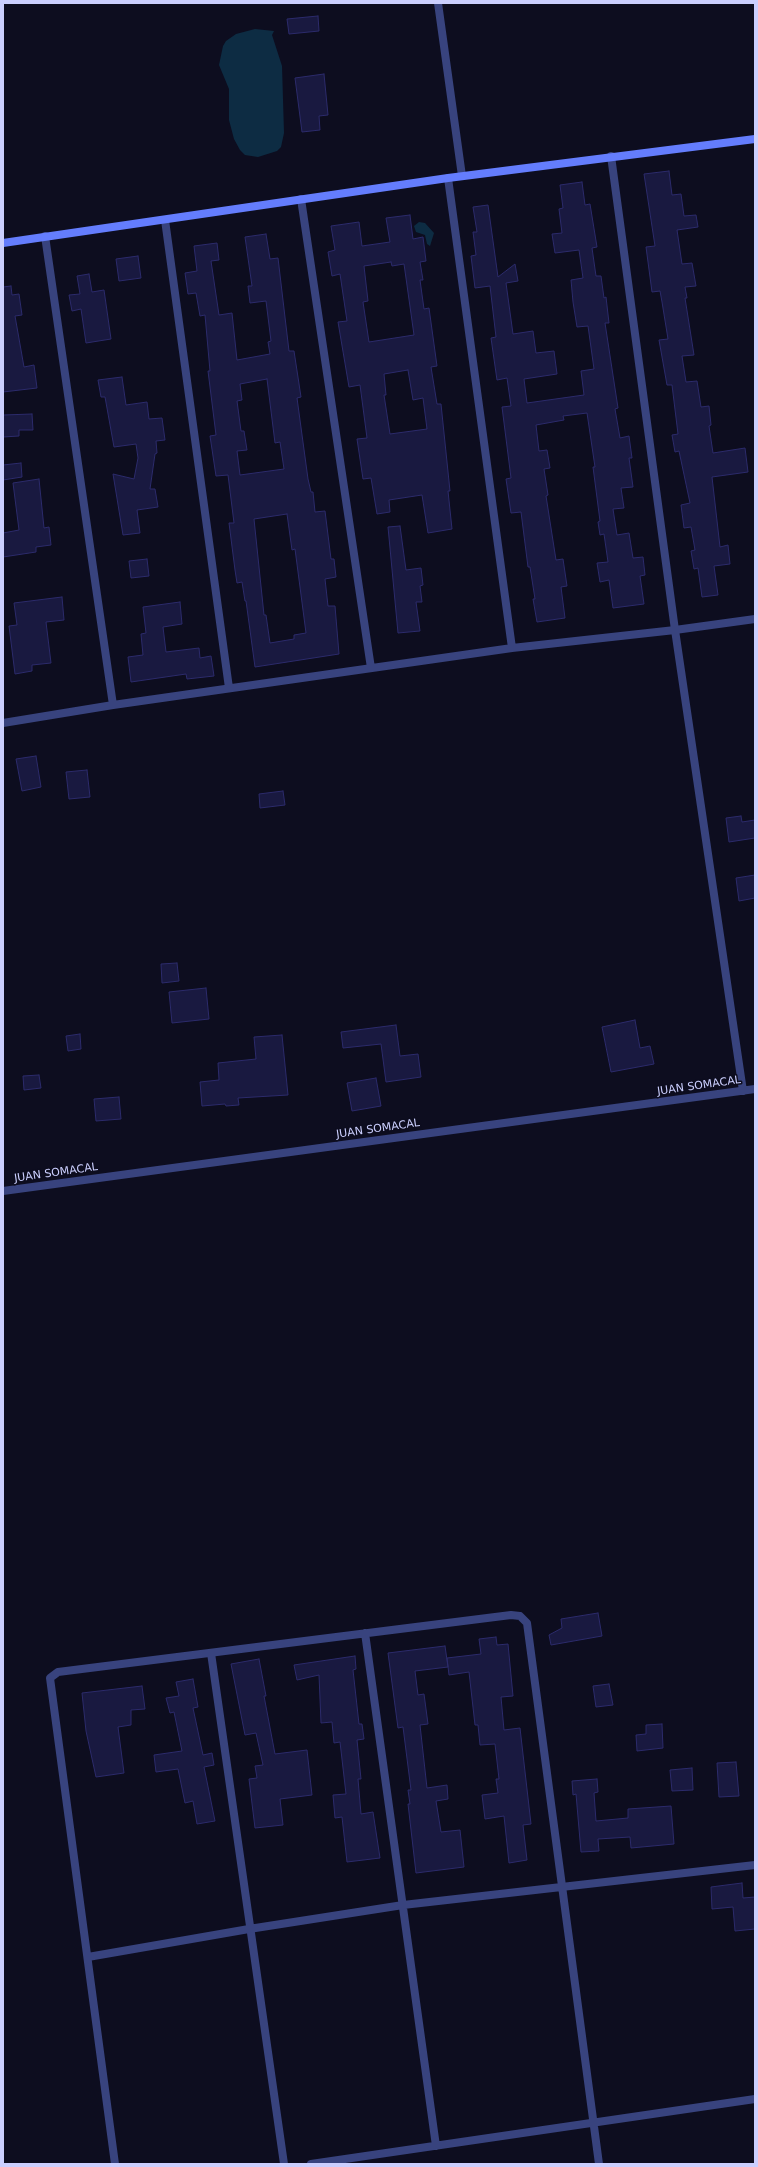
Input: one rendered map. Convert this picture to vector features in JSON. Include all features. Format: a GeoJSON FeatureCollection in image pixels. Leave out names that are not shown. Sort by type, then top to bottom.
{"type":"FeatureCollection","features":[{"type":"Feature","properties":{"kind":"main road"},"geometry":{"type":"LineString","coordinates":[[3,243],[462,176],[755,139]]}},
{"type":"Feature","properties":{"kind":"street"},"geometry":{"type":"LineString","coordinates":[[438,3],[462,176]]}},
{"type":"Feature","properties":{"kind":"street"},"geometry":{"type":"LineString","coordinates":[[611,156],[675,630],[744,1091]]}},
{"type":"Feature","properties":{"kind":"street"},"geometry":{"type":"LineString","coordinates":[[448,178],[512,648]]}},
{"type":"Feature","properties":{"kind":"street"},"geometry":{"type":"LineString","coordinates":[[302,199],[371,668]]}},
{"type":"Feature","properties":{"kind":"street"},"geometry":{"type":"LineString","coordinates":[[165,220],[229,688]]}},
{"type":"Feature","properties":{"kind":"street"},"geometry":{"type":"LineString","coordinates":[[45,236],[113,705]]}},
{"type":"Feature","properties":{"kind":"street"},"geometry":{"type":"LineString","coordinates":[[3,723],[113,705],[512,648],[675,630],[755,619]]}},
{"type":"Feature","properties":{"kind":"street","name":"JUAN SOMACAL"},"geometry":{"type":"LineString","coordinates":[[3,1191],[755,1089]]}},
{"type":"Feature","properties":{"kind":"street"},"geometry":{"type":"LineString","coordinates":[[115,2164],[50,1678],[58,1672],[211,1654],[511,1615],[520,1616],[527,1623],[599,2164]]}},
{"type":"Feature","properties":{"kind":"street"},"geometry":{"type":"LineString","coordinates":[[365,1633],[436,2146]]}},
{"type":"Feature","properties":{"kind":"street"},"geometry":{"type":"LineString","coordinates":[[211,1654],[249,1929],[284,2164]]}},
{"type":"Feature","properties":{"kind":"street"},"geometry":{"type":"LineString","coordinates":[[88,1957],[249,1929],[403,1905],[755,1865]]}},
{"type":"Feature","properties":{"kind":"street"},"geometry":{"type":"LineString","coordinates":[[311,2164],[358,2161],[436,2146],[594,2121],[755,2099]]}},
{"type":"Feature","properties":{"kind":"water"},"geometry":{"type":"Polygon","coordinates":[[[255,29],[274,31],[272,35],[282,66],[284,133],[281,147],[277,151],[258,157],[245,155],[240,150],[234,139],[229,120],[229,89],[219,65],[223,46],[226,41],[236,34],[255,29]]]}},
{"type":"Feature","properties":{"kind":"water"},"geometry":{"type":"Polygon","coordinates":[[[419,222],[425,223],[434,233],[430,246],[427,244],[425,235],[416,232],[414,226],[419,222]]]}},
{"type":"Feature","properties":{"kind":"building"},"geometry":{"type":"Polygon","coordinates":[[[318,16],[319,31],[289,34],[287,19],[318,16]]]}},
{"type":"Feature","properties":{"kind":"building"},"geometry":{"type":"Polygon","coordinates":[[[324,74],[328,115],[319,116],[320,130],[302,132],[295,78],[324,74]]]}},
{"type":"Feature","properties":{"kind":"building"},"geometry":{"type":"Polygon","coordinates":[[[669,171],[672,195],[681,194],[684,216],[696,215],[698,227],[677,230],[682,264],[692,263],[696,286],[685,287],[687,298],[685,298],[694,355],[682,356],[686,382],[697,381],[701,407],[709,406],[711,425],[709,426],[713,453],[745,448],[748,472],[712,477],[720,547],[728,545],[730,564],[714,566],[718,595],[702,597],[698,568],[694,569],[691,551],[695,550],[691,527],[684,528],[681,505],[690,503],[679,451],[675,452],[672,435],[678,434],[672,385],[667,385],[659,340],[668,339],[660,291],[652,292],[646,247],[655,246],[644,174],[669,171]]]}},
{"type":"Feature","properties":{"kind":"building"},"geometry":{"type":"Polygon","coordinates":[[[582,182],[585,205],[590,204],[597,247],[592,248],[596,276],[601,276],[604,298],[606,297],[609,323],[605,323],[618,408],[615,409],[620,438],[629,436],[632,458],[629,458],[633,487],[621,488],[624,508],[613,509],[617,535],[629,533],[633,558],[643,557],[645,575],[640,576],[644,604],[613,608],[609,580],[600,582],[597,563],[608,562],[604,534],[600,535],[598,522],[600,521],[593,467],[595,467],[587,413],[563,416],[564,420],[536,425],[539,451],[547,450],[550,468],[544,469],[548,495],[546,496],[556,560],[563,559],[567,586],[561,587],[565,618],[537,622],[533,599],[535,599],[530,567],[528,567],[521,512],[511,513],[506,479],[511,478],[502,407],[511,406],[507,378],[497,380],[491,338],[496,337],[490,286],[475,288],[471,256],[476,255],[473,232],[477,232],[473,207],[488,205],[498,277],[515,264],[518,281],[506,283],[513,334],[533,331],[536,353],[554,351],[557,374],[524,379],[527,403],[584,395],[581,371],[594,369],[588,326],[577,327],[573,302],[571,280],[583,278],[579,250],[555,253],[552,234],[562,233],[559,209],[563,208],[560,185],[582,182]]]}},
{"type":"Feature","properties":{"kind":"building"},"geometry":{"type":"Polygon","coordinates":[[[410,215],[413,239],[423,237],[426,261],[420,262],[423,280],[420,280],[424,309],[429,308],[437,366],[431,367],[437,404],[441,404],[450,491],[448,491],[452,529],[428,533],[422,495],[389,500],[390,512],[377,514],[371,478],[363,479],[357,439],[367,438],[360,385],[349,387],[338,322],[347,321],[340,274],[332,276],[328,252],[335,250],[331,226],[359,222],[362,246],[390,242],[386,218],[410,215]],[[391,262],[364,266],[368,301],[363,302],[369,342],[414,335],[404,264],[392,266],[391,262]],[[408,370],[384,374],[386,395],[384,395],[390,434],[427,429],[423,398],[413,400],[408,370]]]}},
{"type":"Feature","properties":{"kind":"building"},"geometry":{"type":"Polygon","coordinates":[[[266,234],[270,259],[278,258],[289,351],[294,351],[301,397],[297,398],[308,479],[311,492],[313,492],[315,512],[325,511],[331,559],[334,559],[336,577],[325,579],[328,606],[335,606],[339,654],[255,667],[246,601],[242,582],[237,583],[235,570],[229,523],[234,523],[228,475],[216,476],[210,436],[216,435],[208,371],[210,371],[205,315],[200,316],[196,293],[188,294],[185,273],[197,271],[194,246],[217,243],[219,260],[211,261],[219,315],[232,313],[237,360],[270,354],[268,342],[271,341],[266,301],[250,303],[248,286],[252,286],[245,237],[266,234]],[[267,379],[240,384],[242,400],[237,401],[241,431],[244,431],[247,450],[237,451],[240,475],[284,469],[280,442],[275,443],[267,379]],[[287,514],[254,519],[264,615],[266,615],[270,643],[294,639],[294,635],[306,633],[295,549],[292,550],[287,514]]]}},
{"type":"Feature","properties":{"kind":"building"},"geometry":{"type":"Polygon","coordinates":[[[138,256],[141,278],[119,281],[116,259],[138,256]]]}},
{"type":"Feature","properties":{"kind":"building"},"geometry":{"type":"Polygon","coordinates":[[[89,274],[92,292],[104,290],[111,339],[86,343],[81,309],[72,311],[69,295],[80,294],[77,276],[89,274]]]}},
{"type":"Feature","properties":{"kind":"building"},"geometry":{"type":"Polygon","coordinates":[[[11,286],[12,295],[19,294],[22,315],[15,316],[24,367],[34,365],[37,388],[3,392],[3,287],[11,286]]]}},
{"type":"Feature","properties":{"kind":"building"},"geometry":{"type":"Polygon","coordinates":[[[122,377],[126,405],[147,402],[149,419],[162,418],[165,440],[156,441],[157,453],[155,454],[150,489],[155,489],[158,507],[137,510],[140,533],[123,535],[113,474],[134,479],[138,458],[136,444],[114,447],[105,397],[101,397],[98,380],[122,377]]]}},
{"type":"Feature","properties":{"kind":"building"},"geometry":{"type":"Polygon","coordinates":[[[32,414],[33,430],[19,430],[19,436],[3,437],[3,415],[32,414]]]}},
{"type":"Feature","properties":{"kind":"building"},"geometry":{"type":"Polygon","coordinates":[[[21,463],[22,477],[3,480],[3,465],[21,463]]]}},
{"type":"Feature","properties":{"kind":"building"},"geometry":{"type":"Polygon","coordinates":[[[39,479],[44,528],[49,527],[51,545],[36,547],[36,552],[3,557],[3,533],[19,530],[13,483],[39,479]]]}},
{"type":"Feature","properties":{"kind":"building"},"geometry":{"type":"Polygon","coordinates":[[[400,526],[406,570],[421,568],[423,585],[420,586],[422,602],[416,602],[420,631],[398,633],[388,527],[400,526]]]}},
{"type":"Feature","properties":{"kind":"building"},"geometry":{"type":"Polygon","coordinates":[[[147,559],[149,576],[131,578],[129,561],[147,559]]]}},
{"type":"Feature","properties":{"kind":"building"},"geometry":{"type":"Polygon","coordinates":[[[62,597],[64,620],[46,622],[51,663],[32,665],[32,671],[15,674],[9,626],[17,625],[14,603],[62,597]]]}},
{"type":"Feature","properties":{"kind":"building"},"geometry":{"type":"Polygon","coordinates":[[[180,602],[182,624],[163,627],[166,652],[199,648],[200,658],[211,656],[214,676],[187,679],[186,674],[131,682],[128,657],[143,655],[141,634],[146,633],[143,607],[180,602]]]}},
{"type":"Feature","properties":{"kind":"building"},"geometry":{"type":"Polygon","coordinates":[[[36,756],[41,787],[22,791],[16,759],[36,756]]]}},
{"type":"Feature","properties":{"kind":"building"},"geometry":{"type":"Polygon","coordinates":[[[87,770],[90,797],[69,799],[66,772],[87,770]]]}},
{"type":"Feature","properties":{"kind":"building"},"geometry":{"type":"Polygon","coordinates":[[[283,791],[285,805],[260,808],[259,794],[283,791]]]}},
{"type":"Feature","properties":{"kind":"building"},"geometry":{"type":"Polygon","coordinates":[[[741,816],[742,822],[755,820],[755,838],[729,842],[726,818],[741,816]]]}},
{"type":"Feature","properties":{"kind":"building"},"geometry":{"type":"Polygon","coordinates":[[[755,875],[755,898],[739,901],[736,878],[755,875]]]}},
{"type":"Feature","properties":{"kind":"building"},"geometry":{"type":"Polygon","coordinates":[[[177,963],[179,981],[162,983],[161,964],[177,963]]]}},
{"type":"Feature","properties":{"kind":"building"},"geometry":{"type":"Polygon","coordinates":[[[206,988],[209,1019],[172,1023],[169,992],[206,988]]]}},
{"type":"Feature","properties":{"kind":"building"},"geometry":{"type":"Polygon","coordinates":[[[635,1020],[640,1048],[650,1046],[654,1064],[611,1072],[602,1027],[635,1020]]]}},
{"type":"Feature","properties":{"kind":"building"},"geometry":{"type":"Polygon","coordinates":[[[396,1025],[400,1056],[418,1054],[421,1077],[386,1082],[381,1044],[343,1048],[341,1032],[396,1025]]]}},
{"type":"Feature","properties":{"kind":"building"},"geometry":{"type":"Polygon","coordinates":[[[80,1034],[81,1049],[68,1051],[66,1036],[80,1034]]]}},
{"type":"Feature","properties":{"kind":"building"},"geometry":{"type":"Polygon","coordinates":[[[282,1035],[288,1095],[238,1098],[239,1105],[226,1106],[225,1104],[202,1106],[200,1082],[219,1080],[218,1063],[256,1059],[254,1037],[282,1035]]]}},
{"type":"Feature","properties":{"kind":"building"},"geometry":{"type":"Polygon","coordinates":[[[39,1075],[41,1088],[24,1090],[23,1076],[39,1075]]]}},
{"type":"Feature","properties":{"kind":"building"},"geometry":{"type":"Polygon","coordinates":[[[376,1078],[381,1106],[352,1111],[347,1083],[376,1078]]]}},
{"type":"Feature","properties":{"kind":"building"},"geometry":{"type":"Polygon","coordinates":[[[119,1097],[121,1119],[96,1121],[94,1099],[119,1097]]]}},
{"type":"Feature","properties":{"kind":"building"},"geometry":{"type":"Polygon","coordinates":[[[598,1613],[602,1636],[551,1645],[549,1635],[562,1628],[561,1619],[598,1613]]]}},
{"type":"Feature","properties":{"kind":"building"},"geometry":{"type":"Polygon","coordinates":[[[496,1637],[497,1645],[508,1644],[513,1696],[501,1697],[504,1730],[520,1728],[531,1824],[523,1825],[527,1860],[509,1863],[504,1816],[485,1819],[482,1795],[498,1793],[496,1779],[499,1779],[495,1744],[480,1745],[478,1725],[475,1725],[469,1672],[449,1675],[447,1658],[481,1654],[479,1639],[496,1637]]]}},
{"type":"Feature","properties":{"kind":"building"},"geometry":{"type":"Polygon","coordinates":[[[445,1646],[448,1667],[415,1671],[418,1695],[424,1694],[428,1724],[420,1725],[427,1788],[447,1785],[448,1799],[436,1801],[441,1832],[460,1830],[464,1867],[416,1873],[408,1804],[410,1804],[408,1790],[411,1790],[403,1727],[398,1728],[388,1653],[445,1646]]]}},
{"type":"Feature","properties":{"kind":"building"},"geometry":{"type":"Polygon","coordinates":[[[355,1656],[356,1669],[353,1670],[359,1724],[362,1724],[364,1739],[357,1740],[361,1779],[358,1779],[361,1814],[373,1812],[380,1858],[347,1862],[342,1817],[335,1818],[333,1795],[346,1794],[340,1742],[334,1743],[332,1722],[321,1723],[319,1675],[297,1680],[294,1665],[355,1656]]]}},
{"type":"Feature","properties":{"kind":"building"},"geometry":{"type":"Polygon","coordinates":[[[259,1659],[266,1696],[264,1696],[275,1754],[307,1750],[312,1795],[280,1799],[283,1825],[255,1828],[249,1779],[257,1778],[255,1766],[263,1765],[256,1733],[245,1735],[231,1664],[259,1659]]]}},
{"type":"Feature","properties":{"kind":"building"},"geometry":{"type":"Polygon","coordinates":[[[193,1679],[198,1707],[193,1708],[203,1755],[212,1753],[214,1765],[204,1767],[215,1821],[197,1824],[193,1801],[185,1803],[178,1769],[156,1772],[154,1755],[182,1751],[174,1712],[170,1713],[166,1698],[179,1696],[176,1682],[193,1679]]]}},
{"type":"Feature","properties":{"kind":"building"},"geometry":{"type":"Polygon","coordinates":[[[609,1684],[613,1705],[596,1707],[593,1686],[609,1684]]]}},
{"type":"Feature","properties":{"kind":"building"},"geometry":{"type":"Polygon","coordinates":[[[142,1686],[145,1709],[131,1710],[131,1725],[118,1727],[124,1773],[96,1777],[86,1731],[82,1693],[142,1686]]]}},
{"type":"Feature","properties":{"kind":"building"},"geometry":{"type":"Polygon","coordinates":[[[662,1724],[663,1748],[637,1751],[636,1735],[646,1734],[646,1725],[662,1724]]]}},
{"type":"Feature","properties":{"kind":"building"},"geometry":{"type":"Polygon","coordinates":[[[736,1762],[739,1796],[719,1797],[717,1763],[736,1762]]]}},
{"type":"Feature","properties":{"kind":"building"},"geometry":{"type":"Polygon","coordinates":[[[692,1768],[693,1790],[672,1791],[670,1770],[692,1768]]]}},
{"type":"Feature","properties":{"kind":"building"},"geometry":{"type":"Polygon","coordinates":[[[597,1779],[598,1792],[594,1793],[596,1821],[628,1818],[628,1809],[671,1806],[674,1844],[631,1848],[630,1837],[598,1839],[599,1851],[581,1852],[576,1794],[573,1795],[572,1781],[597,1779]]]}},
{"type":"Feature","properties":{"kind":"building"},"geometry":{"type":"Polygon","coordinates":[[[742,1883],[743,1898],[755,1897],[755,1929],[735,1931],[733,1907],[712,1909],[711,1887],[742,1883]]]}}]}
